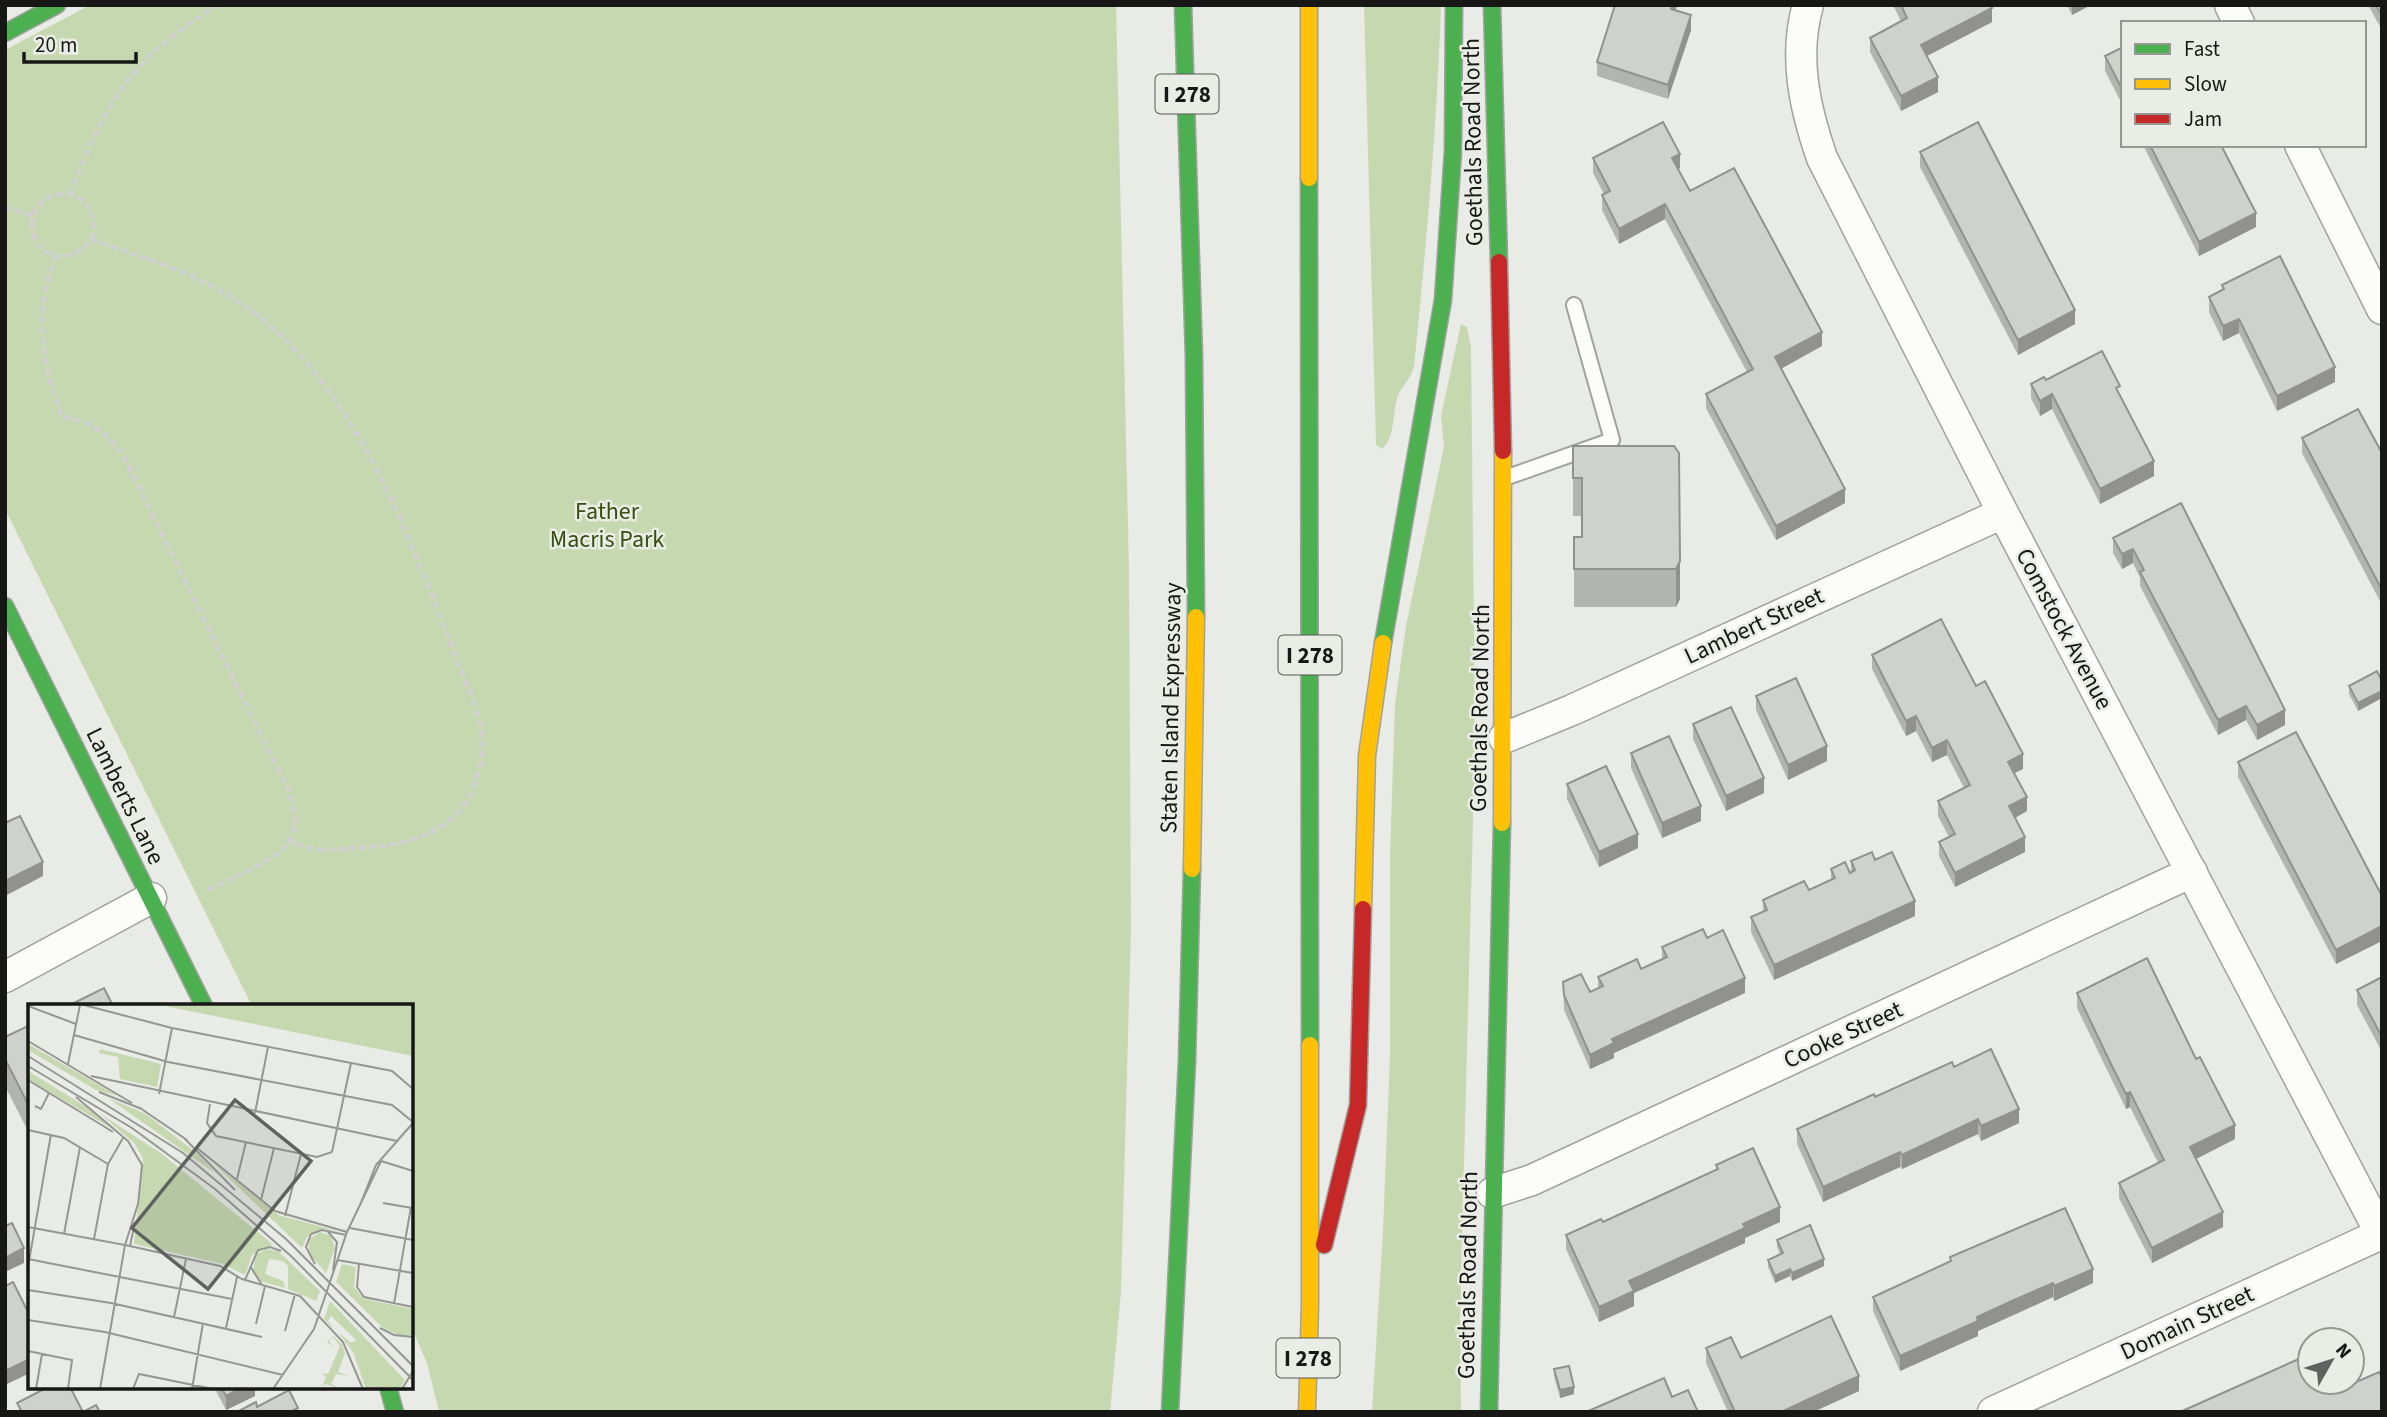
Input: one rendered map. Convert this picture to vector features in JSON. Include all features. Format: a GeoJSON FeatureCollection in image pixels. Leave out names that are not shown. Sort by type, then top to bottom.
{"type":"FeatureCollection","features":[{"type":"Feature","properties":{"kind":"main road"},"geometry":{"type":"LineString","coordinates":[[5,33],[57,5]]}},
{"type":"Feature","properties":{"kind":"main road","name":"Staten Island Expressway"},"geometry":{"type":"LineString","coordinates":[[1170,1412],[1190,996],[1195,586],[1194,315],[1183,5]]}},
{"type":"Feature","properties":{"kind":"main road","name":"I 278"},"geometry":{"type":"LineString","coordinates":[[1307,1412],[1310,1304],[1309,5]]}},
{"type":"Feature","properties":{"kind":"main road"},"geometry":{"type":"LineString","coordinates":[[1310,1304],[1359,1105],[1367,756],[1376,682],[1443,300],[1453,151],[1454,5]]}},
{"type":"Feature","properties":{"kind":"main road","name":"Goethals Road North"},"geometry":{"type":"LineString","coordinates":[[1489,1412],[1504,738],[1504,478],[1492,5]]}},
{"type":"Feature","properties":{"kind":"main road","name":"Lamberts Lane"},"geometry":{"type":"LineString","coordinates":[[5,606],[203,1004]]}},
{"type":"Feature","properties":{"kind":"main road"},"geometry":{"type":"LineString","coordinates":[[389,1389],[395,1412]]}},
{"type":"Feature","properties":{"kind":"street","name":"Comstock Avenue"},"geometry":{"type":"LineString","coordinates":[[1808,5],[1801,64],[1807,114],[1822,159],[2003,513],[2381,1235]]}},
{"type":"Feature","properties":{"kind":"street"},"geometry":{"type":"LineString","coordinates":[[2230,5],[2238,21]]}},
{"type":"Feature","properties":{"kind":"street"},"geometry":{"type":"LineString","coordinates":[[2301,147],[2382,309]]}},
{"type":"Feature","properties":{"kind":"street","name":"Lambert Street"},"geometry":{"type":"LineString","coordinates":[[1504,738],[1572,710],[2003,513]]}},
{"type":"Feature","properties":{"kind":"street","name":"Cooke Street"},"geometry":{"type":"LineString","coordinates":[[1492,1193],[1532,1180],[2192,872]]}},
{"type":"Feature","properties":{"kind":"street"},"geometry":{"type":"LineString","coordinates":[[5,977],[151,898]]}},
{"type":"Feature","properties":{"kind":"street","name":"Domain Street"},"geometry":{"type":"LineString","coordinates":[[1993,1412],[2381,1235]]}},
{"type":"Feature","properties":{"kind":"lane"},"geometry":{"type":"LineString","coordinates":[[1504,478],[1612,440],[1574,305]]}},
{"type":"Feature","properties":{"kind":"path"},"geometry":{"type":"LineString","coordinates":[[70,195],[89,145],[121,87],[144,61],[177,33],[220,5]]}},
{"type":"Feature","properties":{"kind":"path"},"geometry":{"type":"LineString","coordinates":[[55,195],[70,195],[90,209],[94,229],[91,239],[77,254],[66,257],[46,251],[33,234],[34,216],[46,199],[55,195]]}},
{"type":"Feature","properties":{"kind":"path"},"geometry":{"type":"LineString","coordinates":[[5,207],[34,216]]}},
{"type":"Feature","properties":{"kind":"path"},"geometry":{"type":"LineString","coordinates":[[91,239],[195,276],[235,299],[268,323],[309,366],[343,411],[384,485],[433,599],[478,717],[483,749],[476,784],[461,810],[437,831],[410,841],[377,848],[316,849],[289,841]]}},
{"type":"Feature","properties":{"kind":"path"},"geometry":{"type":"LineString","coordinates":[[56,255],[42,312],[45,364],[62,417],[79,419],[104,431],[124,457],[289,791],[296,814],[293,835],[278,854],[208,890]]}},
{"type":"Feature","properties":{"kind":"green space","name":"Father Macris Park"},"geometry":{"type":"Polygon","coordinates":[[[90,5],[1116,5],[1129,571],[1131,928],[1121,1292],[1110,1412],[439,1412],[427,1363],[413,1331],[413,1004],[251,1004],[5,509],[5,50],[90,5]]]}},
{"type":"Feature","properties":{"kind":"green space"},"geometry":{"type":"Polygon","coordinates":[[[1364,5],[1441,5],[1437,96],[1414,367],[1397,397],[1391,434],[1382,449],[1376,445],[1364,5]]]}},
{"type":"Feature","properties":{"kind":"green space"},"geometry":{"type":"Polygon","coordinates":[[[1461,324],[1467,327],[1471,347],[1475,742],[1460,1318],[1461,1412],[1372,1412],[1390,1055],[1390,855],[1395,704],[1406,626],[1444,447],[1441,416],[1461,324]]]}},
{"type":"Feature","properties":{"kind":"building"},"geometry":{"type":"Polygon","coordinates":[[[1615,5],[1672,5],[1671,9],[1691,15],[1668,85],[1597,62],[1615,5]]]}},
{"type":"Feature","properties":{"kind":"building"},"geometry":{"type":"Polygon","coordinates":[[[1901,5],[1990,5],[1992,8],[1921,45],[1938,77],[1901,96],[1870,38],[1907,18],[1901,5]]]}},
{"type":"Feature","properties":{"kind":"building"},"geometry":{"type":"Polygon","coordinates":[[[2376,5],[2382,5],[2382,16],[2376,5]]]}},
{"type":"Feature","properties":{"kind":"building"},"geometry":{"type":"Polygon","coordinates":[[[2121,48],[2121,87],[2105,56],[2121,48]]]}},
{"type":"Feature","properties":{"kind":"building"},"geometry":{"type":"Polygon","coordinates":[[[1663,122],[1680,154],[1672,158],[1690,191],[1734,168],[1822,332],[1775,357],[1845,489],[1776,526],[1706,394],[1753,369],[1665,204],[1619,229],[1602,195],[1610,191],[1593,158],[1663,122]]]}},
{"type":"Feature","properties":{"kind":"building"},"geometry":{"type":"Polygon","coordinates":[[[1978,122],[2075,310],[2018,340],[1920,152],[1978,122]]]}},
{"type":"Feature","properties":{"kind":"building"},"geometry":{"type":"Polygon","coordinates":[[[2151,147],[2222,147],[2256,213],[2199,242],[2151,147]]]}},
{"type":"Feature","properties":{"kind":"building"},"geometry":{"type":"Polygon","coordinates":[[[2280,256],[2335,367],[2277,396],[2239,319],[2223,326],[2209,297],[2224,289],[2222,285],[2280,256]]]}},
{"type":"Feature","properties":{"kind":"building"},"geometry":{"type":"Polygon","coordinates":[[[2102,351],[2120,386],[2116,388],[2154,461],[2100,489],[2052,394],[2040,401],[2031,384],[2044,377],[2046,380],[2102,351]]]}},
{"type":"Feature","properties":{"kind":"building"},"geometry":{"type":"Polygon","coordinates":[[[2358,409],[2382,453],[2382,590],[2302,438],[2358,409]]]}},
{"type":"Feature","properties":{"kind":"building"},"geometry":{"type":"Polygon","coordinates":[[[1573,446],[1674,446],[1679,453],[1680,561],[1676,569],[1574,569],[1574,537],[1582,537],[1582,478],[1573,478],[1573,446]]]}},
{"type":"Feature","properties":{"kind":"building"},"geometry":{"type":"Polygon","coordinates":[[[2181,503],[2285,710],[2257,725],[2246,706],[2218,720],[2140,572],[2144,570],[2133,549],[2122,554],[2113,538],[2181,503]]]}},
{"type":"Feature","properties":{"kind":"building"},"geometry":{"type":"Polygon","coordinates":[[[1941,619],[1976,686],[1985,681],[2023,754],[2008,762],[2027,797],[2009,806],[2025,837],[1955,873],[1939,842],[1955,834],[1938,801],[1970,785],[1947,740],[1932,748],[1916,716],[1906,721],[1872,655],[1941,619]]]}},
{"type":"Feature","properties":{"kind":"building"},"geometry":{"type":"Polygon","coordinates":[[[2377,671],[2382,681],[2382,691],[2358,703],[2349,686],[2377,671]]]}},
{"type":"Feature","properties":{"kind":"building"},"geometry":{"type":"Polygon","coordinates":[[[1796,678],[1827,746],[1788,765],[1756,696],[1796,678]]]}},
{"type":"Feature","properties":{"kind":"building"},"geometry":{"type":"Polygon","coordinates":[[[1731,707],[1764,778],[1726,796],[1693,724],[1731,707]]]}},
{"type":"Feature","properties":{"kind":"building"},"geometry":{"type":"Polygon","coordinates":[[[2296,732],[2382,896],[2382,926],[2336,950],[2238,762],[2296,732]]]}},
{"type":"Feature","properties":{"kind":"building"},"geometry":{"type":"Polygon","coordinates":[[[1669,736],[1701,806],[1662,823],[1631,753],[1669,736]]]}},
{"type":"Feature","properties":{"kind":"building"},"geometry":{"type":"Polygon","coordinates":[[[1606,766],[1638,834],[1599,852],[1567,784],[1606,766]]]}},
{"type":"Feature","properties":{"kind":"building"},"geometry":{"type":"Polygon","coordinates":[[[20,816],[43,862],[5,881],[5,823],[20,816]]]}},
{"type":"Feature","properties":{"kind":"building"},"geometry":{"type":"Polygon","coordinates":[[[1872,852],[1875,860],[1892,852],[1915,901],[1774,965],[1751,917],[1767,910],[1763,900],[1804,881],[1809,890],[1835,878],[1831,869],[1845,862],[1850,873],[1855,870],[1851,861],[1872,852]]]}},
{"type":"Feature","properties":{"kind":"building"},"geometry":{"type":"Polygon","coordinates":[[[1703,929],[1707,938],[1723,930],[1745,978],[1612,1039],[1614,1043],[1590,1055],[1564,995],[1563,982],[1581,974],[1590,992],[1603,986],[1598,977],[1637,959],[1641,969],[1667,957],[1662,947],[1703,929]]]}},
{"type":"Feature","properties":{"kind":"building"},"geometry":{"type":"Polygon","coordinates":[[[2147,958],[2196,1059],[2200,1057],[2235,1125],[2190,1147],[2223,1212],[2152,1248],[2119,1183],[2164,1160],[2130,1092],[2126,1094],[2077,993],[2147,958]]]}},
{"type":"Feature","properties":{"kind":"building"},"geometry":{"type":"Polygon","coordinates":[[[2382,977],[2382,1037],[2357,990],[2382,977]]]}},
{"type":"Feature","properties":{"kind":"building"},"geometry":{"type":"Polygon","coordinates":[[[104,988],[112,1004],[72,1004],[104,988]]]}},
{"type":"Feature","properties":{"kind":"building"},"geometry":{"type":"Polygon","coordinates":[[[28,1026],[28,1104],[5,1059],[5,1037],[28,1026]]]}},
{"type":"Feature","properties":{"kind":"building"},"geometry":{"type":"Polygon","coordinates":[[[1991,1049],[2019,1109],[1981,1126],[1978,1119],[1902,1155],[1900,1152],[1823,1187],[1797,1129],[1874,1094],[1875,1097],[1952,1062],[1954,1067],[1991,1049]]]}},
{"type":"Feature","properties":{"kind":"building"},"geometry":{"type":"Polygon","coordinates":[[[1753,1148],[1780,1207],[1743,1224],[1745,1228],[1629,1281],[1634,1291],[1599,1307],[1566,1235],[1601,1219],[1603,1222],[1718,1169],[1716,1165],[1753,1148]]]}},
{"type":"Feature","properties":{"kind":"building"},"geometry":{"type":"Polygon","coordinates":[[[2065,1208],[2093,1269],[2014,1300],[1977,1317],[1978,1321],[1900,1356],[1873,1297],[1951,1261],[1950,1257],[2065,1208]]]}},
{"type":"Feature","properties":{"kind":"building"},"geometry":{"type":"Polygon","coordinates":[[[12,1223],[24,1248],[5,1258],[5,1226],[12,1223]]]}},
{"type":"Feature","properties":{"kind":"building"},"geometry":{"type":"Polygon","coordinates":[[[1810,1225],[1824,1259],[1792,1273],[1790,1269],[1775,1276],[1768,1260],[1783,1253],[1777,1240],[1810,1225]]]}},
{"type":"Feature","properties":{"kind":"building"},"geometry":{"type":"Polygon","coordinates":[[[13,1282],[28,1312],[28,1360],[5,1371],[5,1286],[13,1282]]]}},
{"type":"Feature","properties":{"kind":"building"},"geometry":{"type":"Polygon","coordinates":[[[1831,1316],[1859,1376],[1781,1412],[1735,1412],[1706,1348],[1731,1337],[1741,1358],[1831,1316]]]}},
{"type":"Feature","properties":{"kind":"building"},"geometry":{"type":"Polygon","coordinates":[[[2296,1360],[2296,1396],[2366,1396],[2366,1378],[2379,1372],[2382,1378],[2382,1412],[2180,1412],[2296,1360]]]}},
{"type":"Feature","properties":{"kind":"building"},"geometry":{"type":"Polygon","coordinates":[[[1569,1366],[1574,1387],[1560,1390],[1554,1369],[1569,1366]]]}},
{"type":"Feature","properties":{"kind":"building"},"geometry":{"type":"Polygon","coordinates":[[[1664,1378],[1672,1397],[1688,1390],[1698,1412],[1586,1412],[1664,1378]]]}},
{"type":"Feature","properties":{"kind":"building"},"geometry":{"type":"Polygon","coordinates":[[[44,1389],[71,1389],[83,1412],[22,1412],[17,1403],[44,1389]]]}},
{"type":"Feature","properties":{"kind":"building"},"geometry":{"type":"Polygon","coordinates":[[[222,1389],[239,1389],[226,1396],[222,1389]]]}},
{"type":"Feature","properties":{"kind":"building"},"geometry":{"type":"Polygon","coordinates":[[[289,1390],[298,1408],[290,1412],[237,1412],[256,1402],[257,1407],[289,1390]]]}},
{"type":"Feature","properties":{"kind":"building"},"geometry":{"type":"Polygon","coordinates":[[[96,1405],[100,1412],[83,1412],[96,1405]]]}},
{"type":"Feature","properties":{"kind":"traffic: fast"},"geometry":{"type":"LineString","coordinates":[[5,33],[57,5]]}},
{"type":"Feature","properties":{"kind":"traffic: fast"},"geometry":{"type":"LineString","coordinates":[[1183,5],[1194,357],[1196,617]]}},
{"type":"Feature","properties":{"kind":"traffic: fast"},"geometry":{"type":"LineString","coordinates":[[1383,643],[1443,300],[1453,151],[1454,5]]}},
{"type":"Feature","properties":{"kind":"traffic: fast"},"geometry":{"type":"LineString","coordinates":[[1492,5],[1499,262]]}},
{"type":"Feature","properties":{"kind":"traffic: fast"},"geometry":{"type":"LineString","coordinates":[[1309,178],[1310,1045]]}},
{"type":"Feature","properties":{"kind":"traffic: fast"},"geometry":{"type":"LineString","coordinates":[[5,606],[203,1004]]}},
{"type":"Feature","properties":{"kind":"traffic: fast"},"geometry":{"type":"LineString","coordinates":[[1489,1412],[1502,823]]}},
{"type":"Feature","properties":{"kind":"traffic: fast"},"geometry":{"type":"LineString","coordinates":[[1170,1412],[1187,1061],[1192,869]]}},
{"type":"Feature","properties":{"kind":"traffic: fast"},"geometry":{"type":"LineString","coordinates":[[389,1389],[395,1412]]}},
{"type":"Feature","properties":{"kind":"traffic: slow"},"geometry":{"type":"LineString","coordinates":[[1309,5],[1309,178]]}},
{"type":"Feature","properties":{"kind":"traffic: slow"},"geometry":{"type":"LineString","coordinates":[[1502,823],[1503,451]]}},
{"type":"Feature","properties":{"kind":"traffic: slow"},"geometry":{"type":"LineString","coordinates":[[1192,869],[1196,617]]}},
{"type":"Feature","properties":{"kind":"traffic: slow"},"geometry":{"type":"LineString","coordinates":[[1363,909],[1367,756],[1383,643]]}},
{"type":"Feature","properties":{"kind":"traffic: slow"},"geometry":{"type":"LineString","coordinates":[[1307,1412],[1310,1305],[1310,1045]]}},
{"type":"Feature","properties":{"kind":"traffic: jam"},"geometry":{"type":"LineString","coordinates":[[1499,262],[1503,451]]}},
{"type":"Feature","properties":{"kind":"traffic: jam"},"geometry":{"type":"LineString","coordinates":[[1324,1245],[1358,1105],[1363,909]]}}]}
